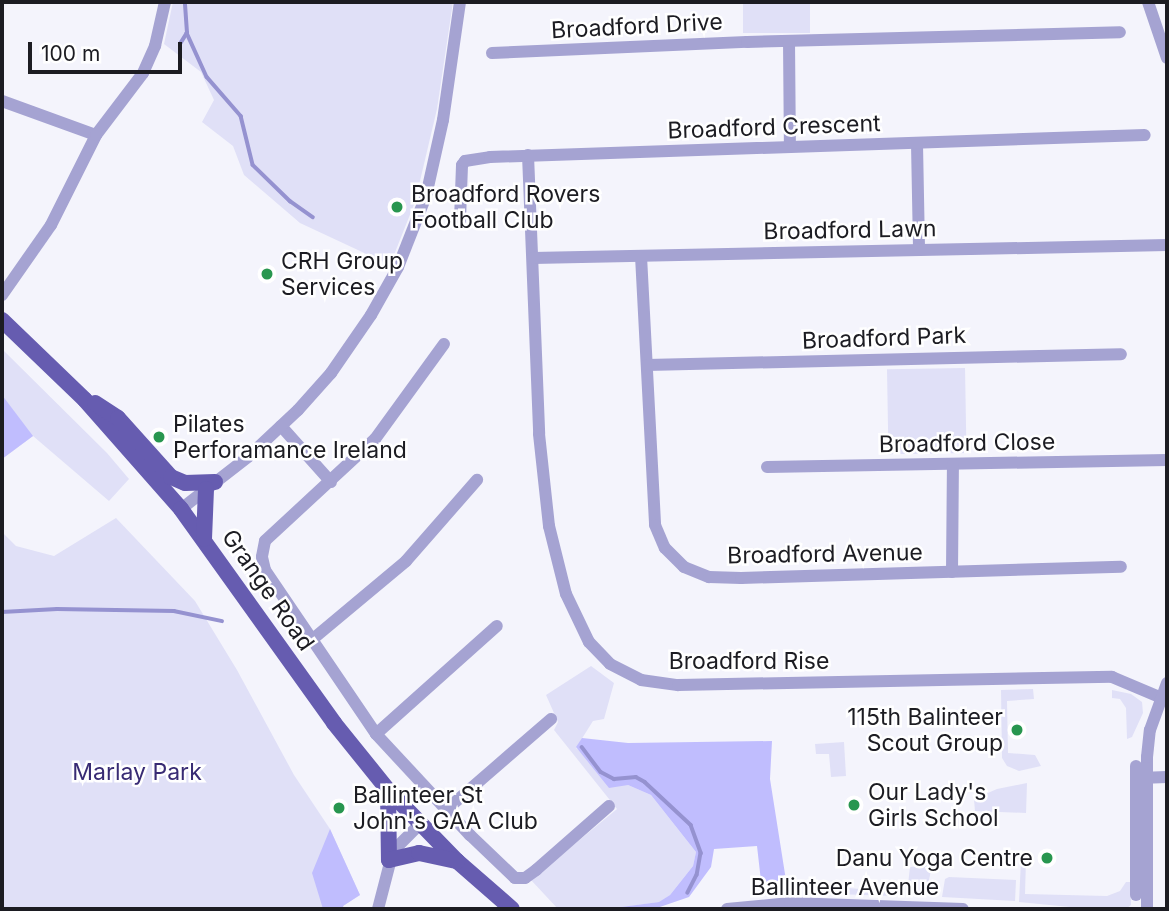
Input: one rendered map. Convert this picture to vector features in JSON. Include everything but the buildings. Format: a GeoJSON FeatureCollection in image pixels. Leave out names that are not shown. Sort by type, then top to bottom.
{"type":"FeatureCollection","features":[{"type":"Feature","properties":{"kind":"main road","name":"Grange Road"},"geometry":{"type":"LineString","coordinates":[[2,320],[86,400],[181,509],[334,723],[388,790],[457,861],[512,909]]}},
{"type":"Feature","properties":{"kind":"main road"},"geometry":{"type":"LineString","coordinates":[[86,400],[102,405],[118,418],[178,482],[211,485],[204,539]]}},
{"type":"Feature","properties":{"kind":"main road"},"geometry":{"type":"LineString","coordinates":[[388,790],[389,860],[419,853],[457,861]]}},
{"type":"Feature","properties":{"kind":"street"},"geometry":{"type":"LineString","coordinates":[[2,295],[51,225],[96,135],[143,73],[155,46],[165,2]]}},
{"type":"Feature","properties":{"kind":"street"},"geometry":{"type":"LineString","coordinates":[[181,509],[281,426],[331,373],[359,335],[407,246],[426,196],[435,158],[460,2]]}},
{"type":"Feature","properties":{"kind":"street"},"geometry":{"type":"LineString","coordinates":[[1148,2],[1167,58]]}},
{"type":"Feature","properties":{"kind":"street","name":"Broadford Drive"},"geometry":{"type":"LineString","coordinates":[[492,53],[1120,32]]}},
{"type":"Feature","properties":{"kind":"street"},"geometry":{"type":"LineString","coordinates":[[789,41],[790,146]]}},
{"type":"Feature","properties":{"kind":"street"},"geometry":{"type":"LineString","coordinates":[[2,101],[96,135]]}},
{"type":"Feature","properties":{"kind":"street","name":"Broadford Crescent"},"geometry":{"type":"LineString","coordinates":[[460,220],[459,171],[465,161],[528,155],[1145,135]]}},
{"type":"Feature","properties":{"kind":"street"},"geometry":{"type":"LineString","coordinates":[[917,144],[919,250]]}},
{"type":"Feature","properties":{"kind":"street","name":"Broadford Rise"},"geometry":{"type":"LineString","coordinates":[[528,155],[539,434],[550,526],[566,594],[589,642],[610,664],[641,680],[678,685],[1112,677],[1162,698]]}},
{"type":"Feature","properties":{"kind":"street","name":"Broadford Lawn"},"geometry":{"type":"LineString","coordinates":[[533,258],[1167,245]]}},
{"type":"Feature","properties":{"kind":"street","name":"Broadford Avenue"},"geometry":{"type":"LineString","coordinates":[[641,256],[655,525],[665,548],[684,567],[709,577],[741,578],[1121,567]]}},
{"type":"Feature","properties":{"kind":"street"},"geometry":{"type":"LineString","coordinates":[[444,344],[375,439],[265,541],[262,557],[265,570],[314,638],[376,734],[446,810],[515,878],[525,877],[609,806]]}},
{"type":"Feature","properties":{"kind":"street","name":"Broadford Park"},"geometry":{"type":"LineString","coordinates":[[648,365],[1121,354]]}},
{"type":"Feature","properties":{"kind":"street"},"geometry":{"type":"LineString","coordinates":[[281,426],[331,482]]}},
{"type":"Feature","properties":{"kind":"street","name":"Broadford Close"},"geometry":{"type":"LineString","coordinates":[[767,467],[1167,460]]}},
{"type":"Feature","properties":{"kind":"street"},"geometry":{"type":"LineString","coordinates":[[952,572],[953,465]]}},
{"type":"Feature","properties":{"kind":"street"},"geometry":{"type":"LineString","coordinates":[[314,638],[406,561],[477,480]]}},
{"type":"Feature","properties":{"kind":"street"},"geometry":{"type":"LineString","coordinates":[[376,734],[497,626]]}},
{"type":"Feature","properties":{"kind":"street"},"geometry":{"type":"LineString","coordinates":[[1147,909],[1141,879],[1140,774],[1150,730],[1167,683]]}},
{"type":"Feature","properties":{"kind":"street"},"geometry":{"type":"LineString","coordinates":[[446,810],[551,719]]}},
{"type":"Feature","properties":{"kind":"street"},"geometry":{"type":"LineString","coordinates":[[1140,774],[1167,777]]}},
{"type":"Feature","properties":{"kind":"street"},"geometry":{"type":"LineString","coordinates":[[378,909],[389,860],[399,843],[420,824]]}},
{"type":"Feature","properties":{"kind":"street"},"geometry":{"type":"LineString","coordinates":[[1136,895],[1141,879]]}},
{"type":"Feature","properties":{"kind":"street","name":"Ballinteer Avenue"},"geometry":{"type":"LineString","coordinates":[[727,909],[790,903],[962,909]]}},
{"type":"Feature","properties":{"kind":"green space"},"geometry":{"type":"Polygon","coordinates":[[[173,2],[453,2],[437,109],[415,202],[390,265],[300,223],[244,175],[233,146],[202,122],[214,100],[201,72],[164,44],[173,2]]]}},
{"type":"Feature","properties":{"kind":"green space"},"geometry":{"type":"Polygon","coordinates":[[[743,2],[810,2],[810,33],[743,33],[743,2]]]}},
{"type":"Feature","properties":{"kind":"green space"},"geometry":{"type":"Polygon","coordinates":[[[2,349],[107,453],[129,479],[109,501],[33,436],[2,459],[2,349]]]}},
{"type":"Feature","properties":{"kind":"green space"},"geometry":{"type":"Polygon","coordinates":[[[965,368],[966,453],[888,454],[887,369],[965,368]]]}},
{"type":"Feature","properties":{"kind":"green space","name":"Marlay Park"},"geometry":{"type":"Polygon","coordinates":[[[116,518],[195,601],[237,670],[294,775],[330,829],[360,895],[343,906],[344,909],[2,909],[2,532],[16,546],[54,556],[116,518]]]}},
{"type":"Feature","properties":{"kind":"green space"},"geometry":{"type":"Polygon","coordinates":[[[591,666],[614,683],[604,719],[593,721],[576,748],[628,785],[651,795],[696,852],[693,866],[670,895],[660,902],[606,909],[558,909],[531,880],[617,809],[554,730],[558,722],[546,695],[591,666]]]}},
{"type":"Feature","properties":{"kind":"green space"},"geometry":{"type":"Polygon","coordinates":[[[1033,689],[1034,699],[1007,701],[1008,753],[1035,755],[1041,766],[1019,771],[1007,766],[1002,758],[1001,690],[1033,689]]]}},
{"type":"Feature","properties":{"kind":"green space"},"geometry":{"type":"Polygon","coordinates":[[[1112,690],[1131,694],[1142,702],[1143,713],[1132,737],[1127,739],[1126,708],[1120,699],[1112,698],[1112,690]]]}},
{"type":"Feature","properties":{"kind":"green space"},"geometry":{"type":"Polygon","coordinates":[[[844,742],[846,776],[831,777],[829,754],[816,754],[815,744],[844,742]]]}},
{"type":"Feature","properties":{"kind":"green space"},"geometry":{"type":"Polygon","coordinates":[[[1027,783],[1026,813],[975,811],[974,799],[997,789],[1027,783]]]}},
{"type":"Feature","properties":{"kind":"green space"},"geometry":{"type":"Polygon","coordinates":[[[1021,860],[1026,860],[1025,894],[1107,896],[1120,891],[1126,882],[1131,882],[1131,905],[1126,909],[1090,909],[1019,902],[1021,860]]]}},
{"type":"Feature","properties":{"kind":"green space"},"geometry":{"type":"Polygon","coordinates":[[[932,865],[926,895],[907,894],[910,867],[932,865]]]}},
{"type":"Feature","properties":{"kind":"green space"},"geometry":{"type":"Polygon","coordinates":[[[945,879],[1016,880],[1015,901],[942,897],[945,879]]]}},
{"type":"Feature","properties":{"kind":"green space"},"geometry":{"type":"Polygon","coordinates":[[[808,886],[897,892],[894,896],[804,893],[808,886]]]}},
{"type":"Feature","properties":{"kind":"shaded area"},"geometry":{"type":"Polygon","coordinates":[[[2,395],[33,436],[2,459],[2,395]]]}},
{"type":"Feature","properties":{"kind":"shaded area"},"geometry":{"type":"Polygon","coordinates":[[[582,738],[628,743],[772,741],[770,779],[788,893],[762,890],[757,846],[714,849],[711,867],[689,897],[654,909],[606,909],[659,902],[670,895],[693,866],[696,852],[651,795],[628,785],[609,788],[576,747],[582,738]]]}},
{"type":"Feature","properties":{"kind":"shaded area"},"geometry":{"type":"Polygon","coordinates":[[[330,829],[360,895],[343,906],[344,909],[323,909],[312,873],[330,829]]]}},
{"type":"Feature","properties":{"kind":"waterway"},"geometry":{"type":"LineString","coordinates":[[180,44],[187,33],[185,2]]}},
{"type":"Feature","properties":{"kind":"waterway"},"geometry":{"type":"LineString","coordinates":[[187,33],[207,77],[241,116],[253,165],[290,201],[313,217]]}},
{"type":"Feature","properties":{"kind":"waterway"},"geometry":{"type":"LineString","coordinates":[[2,612],[57,609],[174,611],[222,621]]}},
{"type":"Feature","properties":{"kind":"waterway"},"geometry":{"type":"LineString","coordinates":[[582,747],[601,772],[614,779],[636,777],[645,782],[691,825],[701,853],[697,875],[688,893]]}},
{"type":"Feature","properties":{"kind":"place","name":"Broadford Rovers Football Club"},"geometry":{"type":"Point","coordinates":[397,207]}},
{"type":"Feature","properties":{"kind":"place","name":"CRH Group Services"},"geometry":{"type":"Point","coordinates":[267,274]}},
{"type":"Feature","properties":{"kind":"place","name":"Pilates Perforamance Ireland"},"geometry":{"type":"Point","coordinates":[159,437]}},
{"type":"Feature","properties":{"kind":"place","name":"115th Balinteer Scout Group"},"geometry":{"type":"Point","coordinates":[1017,730]}},
{"type":"Feature","properties":{"kind":"place","name":"Our Lady's Girls School"},"geometry":{"type":"Point","coordinates":[854,805]}},
{"type":"Feature","properties":{"kind":"place","name":"Ballinteer St John's GAA Club"},"geometry":{"type":"Point","coordinates":[339,808]}},
{"type":"Feature","properties":{"kind":"place","name":"Danu Yoga Centre"},"geometry":{"type":"Point","coordinates":[1047,858]}}]}
